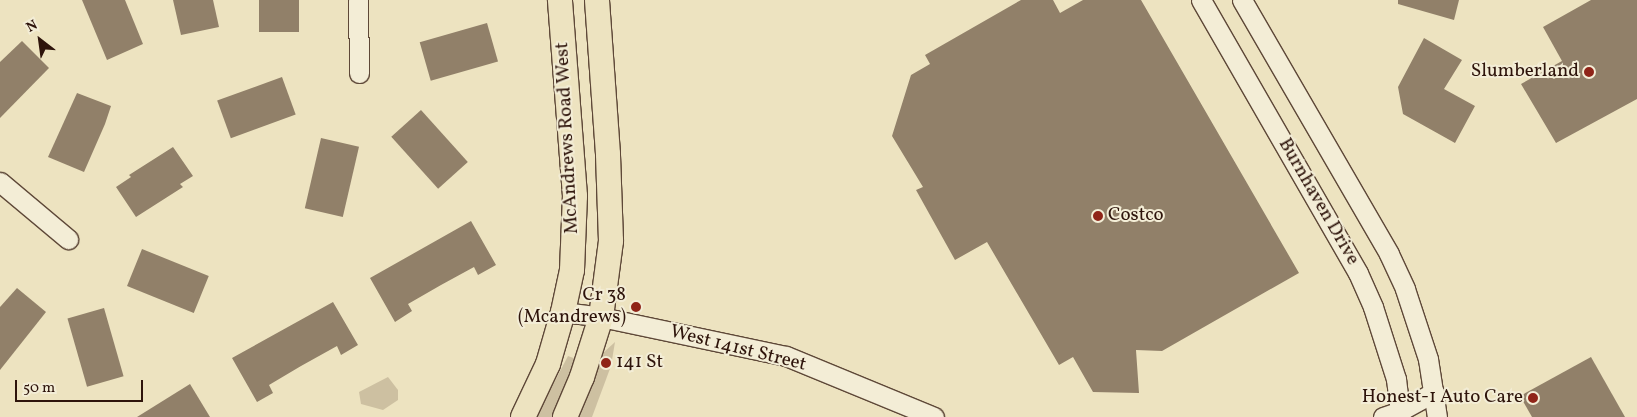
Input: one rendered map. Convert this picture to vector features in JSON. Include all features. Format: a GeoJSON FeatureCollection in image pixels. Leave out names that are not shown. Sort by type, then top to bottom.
{"type":"FeatureCollection","features":[{"type":"Feature","properties":{"kind":"main road","name":"McAndrews Road West"},"geometry":{"type":"LineString","coordinates":[[523,417],[548,364],[564,312],[572,270],[575,196],[560,0]]}},
{"type":"Feature","properties":{"kind":"main road","name":"McAndrews Road West"},"geometry":{"type":"LineString","coordinates":[[564,417],[582,377],[601,317],[611,241],[611,204],[597,0]]}},
{"type":"Feature","properties":{"kind":"street"},"geometry":{"type":"LineString","coordinates":[[358,0],[359,73]]}},
{"type":"Feature","properties":{"kind":"street","name":"Burnhaven Drive"},"geometry":{"type":"LineString","coordinates":[[1201,0],[1358,273],[1373,307],[1396,379],[1394,415]]}},
{"type":"Feature","properties":{"kind":"street","name":"Burnhaven Drive"},"geometry":{"type":"LineString","coordinates":[[1242,0],[1388,254],[1404,289],[1428,358],[1437,417]]}},
{"type":"Feature","properties":{"kind":"street"},"geometry":{"type":"LineString","coordinates":[[0,182],[68,238]]}},
{"type":"Feature","properties":{"kind":"street","name":"West 141st Street"},"geometry":{"type":"LineString","coordinates":[[564,312],[601,317],[786,356],[934,417]]}},
{"type":"Feature","properties":{"kind":"street"},"geometry":{"type":"LineString","coordinates":[[1394,415],[1434,392]]}},
{"type":"Feature","properties":{"kind":"shaded area"},"geometry":{"type":"Polygon","coordinates":[[[615,342],[611,366],[592,417],[579,417],[603,353],[615,342]]]}},
{"type":"Feature","properties":{"kind":"shaded area"},"geometry":{"type":"Polygon","coordinates":[[[568,356],[576,359],[552,417],[536,417],[568,356]]]}},
{"type":"Feature","properties":{"kind":"shaded area"},"geometry":{"type":"Polygon","coordinates":[[[388,377],[398,390],[398,400],[383,410],[361,404],[359,392],[388,377]]]}},
{"type":"Feature","properties":{"kind":"building"},"geometry":{"type":"Polygon","coordinates":[[[82,0],[125,0],[143,44],[107,60],[82,0]]]}},
{"type":"Feature","properties":{"kind":"building"},"geometry":{"type":"Polygon","coordinates":[[[173,0],[213,0],[219,27],[181,35],[173,0]]]}},
{"type":"Feature","properties":{"kind":"building"},"geometry":{"type":"Polygon","coordinates":[[[259,0],[299,0],[299,32],[259,32],[259,0]]]}},
{"type":"Feature","properties":{"kind":"building","name":"Costco"},"geometry":{"type":"Polygon","coordinates":[[[1021,0],[1053,0],[1060,13],[1083,0],[1141,0],[1299,273],[1162,351],[1136,350],[1139,393],[1093,392],[1073,357],[1059,365],[987,242],[955,260],[916,190],[923,187],[892,136],[911,75],[930,64],[925,55],[1021,0]]]}},
{"type":"Feature","properties":{"kind":"building"},"geometry":{"type":"Polygon","coordinates":[[[1398,0],[1459,0],[1454,20],[1398,4],[1398,0]]]}},
{"type":"Feature","properties":{"kind":"building","name":"Slumberland"},"geometry":{"type":"Polygon","coordinates":[[[1591,0],[1637,0],[1637,99],[1556,143],[1521,84],[1562,61],[1543,27],[1591,0]]]}},
{"type":"Feature","properties":{"kind":"building"},"geometry":{"type":"Polygon","coordinates":[[[487,23],[498,61],[431,81],[420,42],[487,23]]]}},
{"type":"Feature","properties":{"kind":"building"},"geometry":{"type":"Polygon","coordinates":[[[1424,38],[1462,60],[1444,89],[1475,106],[1455,143],[1403,114],[1398,87],[1424,38]]]}},
{"type":"Feature","properties":{"kind":"building"},"geometry":{"type":"Polygon","coordinates":[[[22,41],[49,68],[0,118],[0,62],[22,41]]]}},
{"type":"Feature","properties":{"kind":"building"},"geometry":{"type":"Polygon","coordinates":[[[282,77],[296,115],[231,138],[217,101],[282,77]]]}},
{"type":"Feature","properties":{"kind":"building"},"geometry":{"type":"Polygon","coordinates":[[[77,93],[111,106],[84,172],[48,157],[77,93]]]}},
{"type":"Feature","properties":{"kind":"building"},"geometry":{"type":"Polygon","coordinates":[[[421,110],[468,162],[438,189],[391,137],[421,110]]]}},
{"type":"Feature","properties":{"kind":"building"},"geometry":{"type":"Polygon","coordinates":[[[321,138],[359,147],[343,217],[305,208],[321,138]]]}},
{"type":"Feature","properties":{"kind":"building"},"geometry":{"type":"Polygon","coordinates":[[[173,147],[193,176],[180,184],[183,187],[136,217],[116,187],[131,177],[129,175],[173,147]]]}},
{"type":"Feature","properties":{"kind":"building"},"geometry":{"type":"Polygon","coordinates":[[[471,221],[496,265],[478,275],[474,267],[441,285],[408,304],[412,311],[395,322],[370,278],[471,221]]]}},
{"type":"Feature","properties":{"kind":"building"},"geometry":{"type":"Polygon","coordinates":[[[142,249],[209,276],[194,313],[127,286],[142,249]]]}},
{"type":"Feature","properties":{"kind":"building"},"geometry":{"type":"Polygon","coordinates":[[[17,288],[46,312],[0,370],[0,307],[17,288]]]}},
{"type":"Feature","properties":{"kind":"building"},"geometry":{"type":"Polygon","coordinates":[[[333,302],[358,345],[341,355],[337,346],[301,366],[269,385],[273,393],[257,402],[232,358],[333,302]]]}},
{"type":"Feature","properties":{"kind":"building"},"geometry":{"type":"Polygon","coordinates":[[[104,308],[124,376],[87,387],[67,318],[104,308]]]}},
{"type":"Feature","properties":{"kind":"building"},"geometry":{"type":"Polygon","coordinates":[[[1591,357],[1625,417],[1532,417],[1520,396],[1591,357]]]}},
{"type":"Feature","properties":{"kind":"building"},"geometry":{"type":"Polygon","coordinates":[[[190,384],[210,417],[137,417],[190,384]]]}},
{"type":"Feature","properties":{"kind":"place","name":"Slumberland"},"geometry":{"type":"Point","coordinates":[1589,72]}},
{"type":"Feature","properties":{"kind":"place","name":"Costco"},"geometry":{"type":"Point","coordinates":[1098,216]}},
{"type":"Feature","properties":{"kind":"place","name":"Cr 38 (Mcandrews)"},"geometry":{"type":"Point","coordinates":[636,307]}},
{"type":"Feature","properties":{"kind":"place","name":"141 St"},"geometry":{"type":"Point","coordinates":[606,363]}},
{"type":"Feature","properties":{"kind":"place","name":"Honest-1 Auto Care"},"geometry":{"type":"Point","coordinates":[1533,398]}}]}
